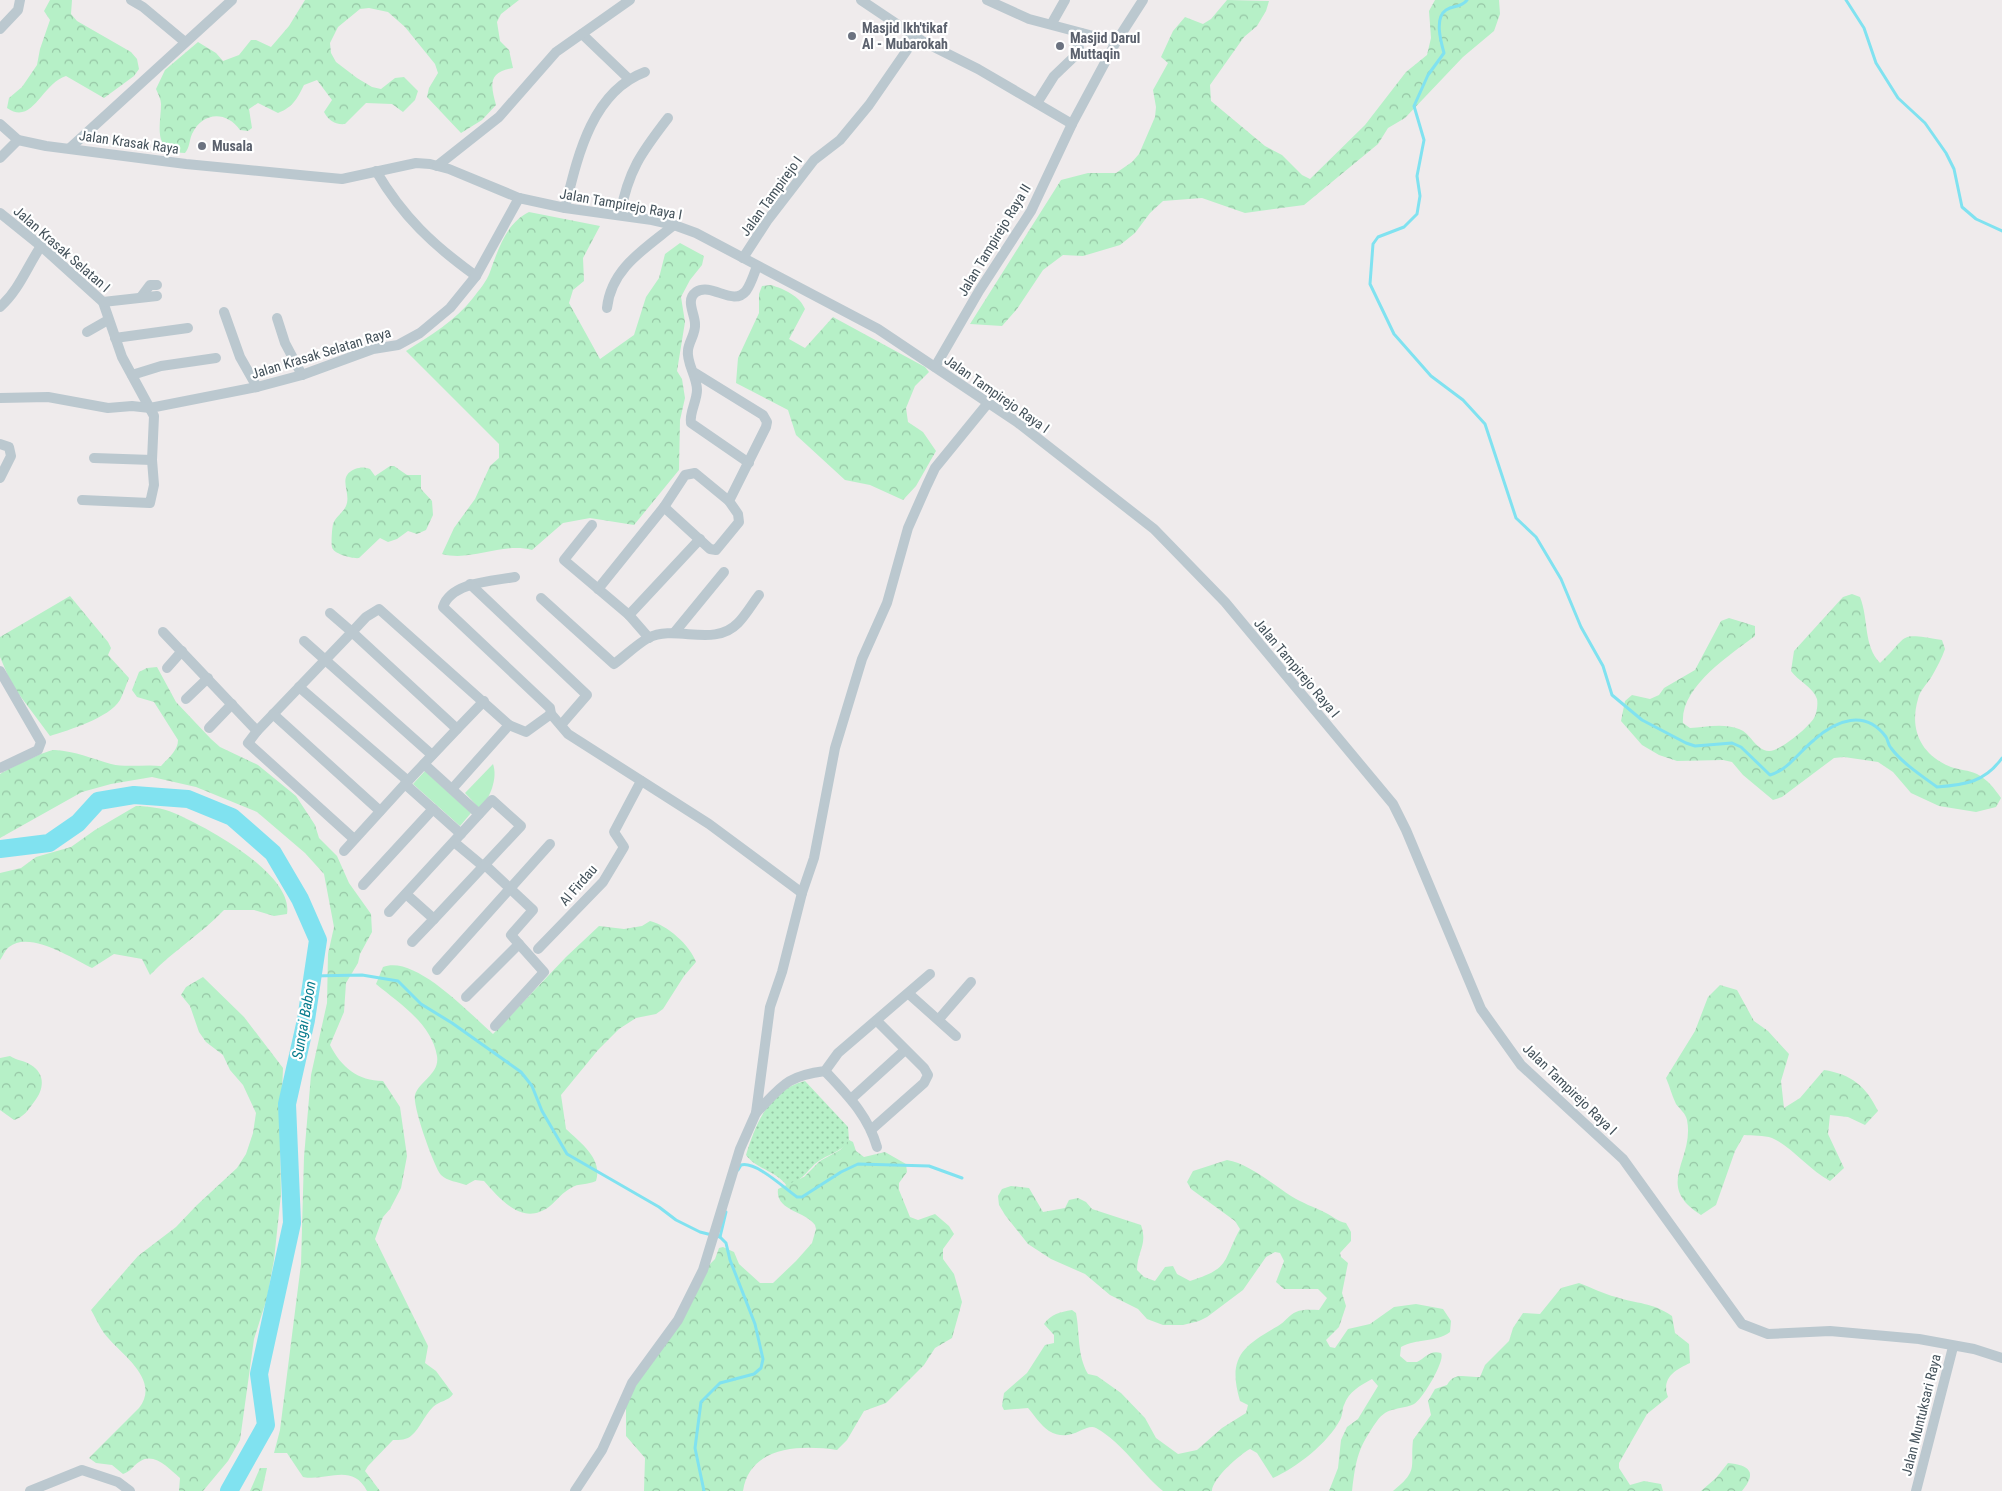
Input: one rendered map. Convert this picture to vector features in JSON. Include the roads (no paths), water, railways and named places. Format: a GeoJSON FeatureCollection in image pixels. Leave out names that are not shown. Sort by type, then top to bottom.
{"type":"FeatureCollection","features":[{"type":"Feature","properties":{"kind":"street"},"geometry":{"type":"LineString","coordinates":[[0,29],[18,10],[20,0]]}},
{"type":"Feature","properties":{"kind":"street"},"geometry":{"type":"LineString","coordinates":[[131,0],[143,7],[185,42]]}},
{"type":"Feature","properties":{"kind":"street"},"geometry":{"type":"LineString","coordinates":[[70,148],[232,0]]}},
{"type":"Feature","properties":{"kind":"street"},"geometry":{"type":"LineString","coordinates":[[437,166],[499,117],[556,52],[630,0]]}},
{"type":"Feature","properties":{"kind":"street"},"geometry":{"type":"LineString","coordinates":[[861,0],[916,36],[1038,103],[1072,124]]}},
{"type":"Feature","properties":{"kind":"street"},"geometry":{"type":"LineString","coordinates":[[987,0],[1029,19],[1116,42]]}},
{"type":"Feature","properties":{"kind":"street"},"geometry":{"type":"LineString","coordinates":[[1052,24],[1065,0]]}},
{"type":"Feature","properties":{"kind":"street","name":"Jalan Tampirejo Raya II"},"geometry":{"type":"LineString","coordinates":[[935,367],[978,291],[1031,211],[1072,124],[1116,42],[1143,0]]}},
{"type":"Feature","properties":{"kind":"street"},"geometry":{"type":"LineString","coordinates":[[1038,103],[1054,76],[1076,54],[1079,48],[1076,41],[1081,33]]}},
{"type":"Feature","properties":{"kind":"street"},"geometry":{"type":"LineString","coordinates":[[582,34],[629,79]]}},
{"type":"Feature","properties":{"kind":"street","name":"Jalan Tampirejo I"},"geometry":{"type":"LineString","coordinates":[[744,258],[767,221],[814,160],[840,140],[869,105],[916,36]]}},
{"type":"Feature","properties":{"kind":"street"},"geometry":{"type":"LineString","coordinates":[[566,208],[575,166],[587,132],[608,101],[629,79],[645,72]]}},
{"type":"Feature","properties":{"kind":"street"},"geometry":{"type":"LineString","coordinates":[[620,215],[625,189],[633,168],[642,151],[668,118]]}},
{"type":"Feature","properties":{"kind":"street","name":"Jalan Krasak Raya"},"geometry":{"type":"LineString","coordinates":[[0,124],[18,140],[46,146],[186,164],[342,179],[416,164],[437,166]]}},
{"type":"Feature","properties":{"kind":"street"},"geometry":{"type":"LineString","coordinates":[[0,158],[18,140]]}},
{"type":"Feature","properties":{"kind":"street","name":"Jalan Tampirejo Raya I"},"geometry":{"type":"LineString","coordinates":[[437,166],[519,198],[566,208],[674,225],[696,233],[878,330],[1017,422],[1154,529],[1225,602],[1384,791],[1406,830],[1481,1009],[1521,1065],[1623,1158],[1742,1324],[1768,1334],[1830,1330],[1919,1339],[1974,1349],[2002,1358]]}},
{"type":"Feature","properties":{"kind":"street"},"geometry":{"type":"LineString","coordinates":[[376,171],[393,200],[416,227],[442,251],[476,276]]}},
{"type":"Feature","properties":{"kind":"street","name":"Jalan Krasak Selatan Raya"},"geometry":{"type":"LineString","coordinates":[[0,398],[48,397],[108,408],[132,406],[150,408],[258,387],[302,375],[373,349],[398,345],[420,333],[455,302],[476,276],[519,198]]}},
{"type":"Feature","properties":{"kind":"street","name":"Jalan Krasak Selatan I"},"geometry":{"type":"LineString","coordinates":[[0,214],[41,246],[103,302],[122,357],[154,416],[152,460],[154,485],[148,504],[82,500]]}},
{"type":"Feature","properties":{"kind":"street"},"geometry":{"type":"LineString","coordinates":[[607,308],[609,296],[618,275],[643,247],[674,225]]}},
{"type":"Feature","properties":{"kind":"street"},"geometry":{"type":"LineString","coordinates":[[0,307],[18,288],[26,269],[41,246]]}},
{"type":"Feature","properties":{"kind":"street"},"geometry":{"type":"LineString","coordinates":[[749,462],[691,424],[690,419],[697,396],[695,373],[688,357],[688,349],[695,330],[690,301],[694,294],[702,289],[709,289],[734,297],[741,295],[746,290],[757,266]]}},
{"type":"Feature","properties":{"kind":"street"},"geometry":{"type":"LineString","coordinates":[[141,297],[150,285],[157,285]]}},
{"type":"Feature","properties":{"kind":"street"},"geometry":{"type":"LineString","coordinates":[[103,302],[157,296]]}},
{"type":"Feature","properties":{"kind":"street"},"geometry":{"type":"LineString","coordinates":[[224,312],[240,358],[258,387]]}},
{"type":"Feature","properties":{"kind":"street"},"geometry":{"type":"LineString","coordinates":[[277,318],[285,343],[302,375]]}},
{"type":"Feature","properties":{"kind":"street"},"geometry":{"type":"LineString","coordinates":[[87,332],[108,320]]}},
{"type":"Feature","properties":{"kind":"street"},"geometry":{"type":"LineString","coordinates":[[115,338],[188,328]]}},
{"type":"Feature","properties":{"kind":"street"},"geometry":{"type":"LineString","coordinates":[[132,375],[161,366],[216,358]]}},
{"type":"Feature","properties":{"kind":"street"},"geometry":{"type":"LineString","coordinates":[[695,373],[765,418],[766,427],[728,501]]}},
{"type":"Feature","properties":{"kind":"street"},"geometry":{"type":"LineString","coordinates":[[575,1491],[602,1450],[632,1383],[683,1311],[703,1270],[740,1149],[756,1113],[770,1007],[802,893],[814,858],[835,748],[862,659],[887,603],[914,511],[935,468],[988,403]]}},
{"type":"Feature","properties":{"kind":"street"},"geometry":{"type":"LineString","coordinates":[[0,444],[9,447],[11,456],[0,478]]}},
{"type":"Feature","properties":{"kind":"street"},"geometry":{"type":"LineString","coordinates":[[94,458],[152,460]]}},
{"type":"Feature","properties":{"kind":"street"},"geometry":{"type":"LineString","coordinates":[[598,589],[664,507],[685,475],[692,473],[728,501],[738,514],[739,522],[716,550],[710,549],[664,507]]}},
{"type":"Feature","properties":{"kind":"street"},"geometry":{"type":"LineString","coordinates":[[592,526],[564,560],[630,616],[649,638]]}},
{"type":"Feature","properties":{"kind":"street"},"geometry":{"type":"LineString","coordinates":[[630,616],[700,539]]}},
{"type":"Feature","properties":{"kind":"street"},"geometry":{"type":"LineString","coordinates":[[674,633],[724,572]]}},
{"type":"Feature","properties":{"kind":"street"},"geometry":{"type":"LineString","coordinates":[[515,577],[470,584],[444,603],[443,607],[445,611],[550,708],[552,714],[568,734],[709,824],[802,893]]}},
{"type":"Feature","properties":{"kind":"street"},"geometry":{"type":"LineString","coordinates":[[470,584],[587,695],[561,725]]}},
{"type":"Feature","properties":{"kind":"street"},"geometry":{"type":"LineString","coordinates":[[541,598],[614,664],[649,638],[674,633],[704,636],[721,632],[737,624],[759,595]]}},
{"type":"Feature","properties":{"kind":"street"},"geometry":{"type":"LineString","coordinates":[[354,839],[248,743],[257,731],[366,617],[379,609],[509,725],[526,732],[552,714]]}},
{"type":"Feature","properties":{"kind":"street"},"geometry":{"type":"LineString","coordinates":[[330,613],[457,729]]}},
{"type":"Feature","properties":{"kind":"street"},"geometry":{"type":"LineString","coordinates":[[164,632],[257,731]]}},
{"type":"Feature","properties":{"kind":"street"},"geometry":{"type":"LineString","coordinates":[[304,641],[432,755]]}},
{"type":"Feature","properties":{"kind":"street"},"geometry":{"type":"LineString","coordinates":[[166,668],[182,651]]}},
{"type":"Feature","properties":{"kind":"street"},"geometry":{"type":"LineString","coordinates":[[0,672],[40,742],[38,750],[0,768]]}},
{"type":"Feature","properties":{"kind":"street"},"geometry":{"type":"LineString","coordinates":[[186,699],[208,678]]}},
{"type":"Feature","properties":{"kind":"street"},"geometry":{"type":"LineString","coordinates":[[299,687],[406,782],[485,866],[533,910],[510,934],[544,972],[496,1026]]}},
{"type":"Feature","properties":{"kind":"street"},"geometry":{"type":"LineString","coordinates":[[344,851],[406,782],[484,701]]}},
{"type":"Feature","properties":{"kind":"street"},"geometry":{"type":"LineString","coordinates":[[209,728],[232,704]]}},
{"type":"Feature","properties":{"kind":"street"},"geometry":{"type":"LineString","coordinates":[[273,714],[380,811]]}},
{"type":"Feature","properties":{"kind":"street"},"geometry":{"type":"LineString","coordinates":[[452,790],[509,725]]}},
{"type":"Feature","properties":{"kind":"street"},"geometry":{"type":"LineString","coordinates":[[424,764],[479,814]]}},
{"type":"Feature","properties":{"kind":"street","name":"Al Firdau"},"geometry":{"type":"LineString","coordinates":[[538,949],[603,882],[624,847],[614,832],[641,781]]}},
{"type":"Feature","properties":{"kind":"street"},"geometry":{"type":"LineString","coordinates":[[389,912],[492,800],[521,826],[412,942]]}},
{"type":"Feature","properties":{"kind":"street"},"geometry":{"type":"LineString","coordinates":[[364,885],[433,809]]}},
{"type":"Feature","properties":{"kind":"street"},"geometry":{"type":"LineString","coordinates":[[437,970],[550,844]]}},
{"type":"Feature","properties":{"kind":"street"},"geometry":{"type":"LineString","coordinates":[[406,894],[434,919]]}},
{"type":"Feature","properties":{"kind":"street"},"geometry":{"type":"LineString","coordinates":[[466,998],[519,944]]}},
{"type":"Feature","properties":{"kind":"street"},"geometry":{"type":"LineString","coordinates":[[756,1113],[790,1079],[806,1073],[825,1071],[838,1053],[930,974]]}},
{"type":"Feature","properties":{"kind":"street"},"geometry":{"type":"LineString","coordinates":[[939,1019],[971,982]]}},
{"type":"Feature","properties":{"kind":"street"},"geometry":{"type":"LineString","coordinates":[[909,994],[956,1036]]}},
{"type":"Feature","properties":{"kind":"street"},"geometry":{"type":"LineString","coordinates":[[872,1129],[928,1078],[924,1068],[877,1021]]}},
{"type":"Feature","properties":{"kind":"street"},"geometry":{"type":"LineString","coordinates":[[851,1099],[904,1050]]}},
{"type":"Feature","properties":{"kind":"street"},"geometry":{"type":"LineString","coordinates":[[825,1071],[851,1099],[872,1129],[877,1146]]}},
{"type":"Feature","properties":{"kind":"street","name":"Jalan Muntuksari Raya"},"geometry":{"type":"LineString","coordinates":[[1916,1491],[1953,1346]]}},
{"type":"Feature","properties":{"kind":"street"},"geometry":{"type":"LineString","coordinates":[[30,1491],[82,1470],[118,1482],[130,1491]]}},
{"type":"Feature","properties":{"kind":"waterway"},"geometry":{"type":"LineString","coordinates":[[1467,0],[1462,4],[1449,8],[1442,14],[1439,30],[1444,53],[1428,75],[1414,106],[1424,140],[1417,176],[1420,196],[1417,214],[1404,227],[1378,237],[1373,244],[1370,284],[1394,334],[1431,376],[1463,400],[1485,424],[1516,518],[1536,537],[1561,579],[1581,627],[1603,666],[1612,695],[1642,720],[1686,743],[1695,746],[1732,743],[1741,747],[1770,775],[1788,765],[1832,727],[1841,723],[1860,720],[1878,728],[1886,737],[1890,747],[1901,759],[1937,787],[1974,781],[1989,772],[2002,758]]}},
{"type":"Feature","properties":{"kind":"waterway"},"geometry":{"type":"LineString","coordinates":[[1846,0],[1864,28],[1876,63],[1898,98],[1925,123],[1946,153],[1954,169],[1962,207],[1976,219],[2002,231]]}},
{"type":"Feature","properties":{"kind":"waterway","name":"Sungai Babon"},"geometry":{"type":"LineString","coordinates":[[0,849],[49,843],[78,823],[98,801],[134,795],[188,799],[232,817],[273,853],[300,899],[318,940],[306,1020],[287,1104],[292,1223],[259,1374],[266,1425],[229,1491]]}},
{"type":"Feature","properties":{"kind":"waterway"},"geometry":{"type":"LineString","coordinates":[[312,976],[362,975],[398,981],[421,1004],[452,1023],[521,1072],[532,1086],[542,1111],[567,1154],[659,1207],[676,1220],[700,1232],[720,1237],[726,1243],[730,1260],[755,1324],[763,1359],[761,1368],[754,1374],[720,1383],[701,1402],[695,1448],[704,1491]]}},
{"type":"Feature","properties":{"kind":"waterway"},"geometry":{"type":"LineString","coordinates":[[738,1170],[741,1165],[754,1167],[770,1176],[797,1197],[802,1197],[841,1172],[858,1164],[929,1166],[962,1178]]}},
{"type":"Feature","properties":{"kind":"waterway"},"geometry":{"type":"LineString","coordinates":[[720,1237],[726,1212]]}},
{"type":"Feature","properties":{"kind":"place","name":"Masjid Ikh'tikaf Al - Mubarokah"},"geometry":{"type":"Point","coordinates":[852,36]}},
{"type":"Feature","properties":{"kind":"place","name":"Masjid Darul Muttaqin"},"geometry":{"type":"Point","coordinates":[1060,46]}},
{"type":"Feature","properties":{"kind":"place","name":"Musala"},"geometry":{"type":"Point","coordinates":[202,146]}}]}
